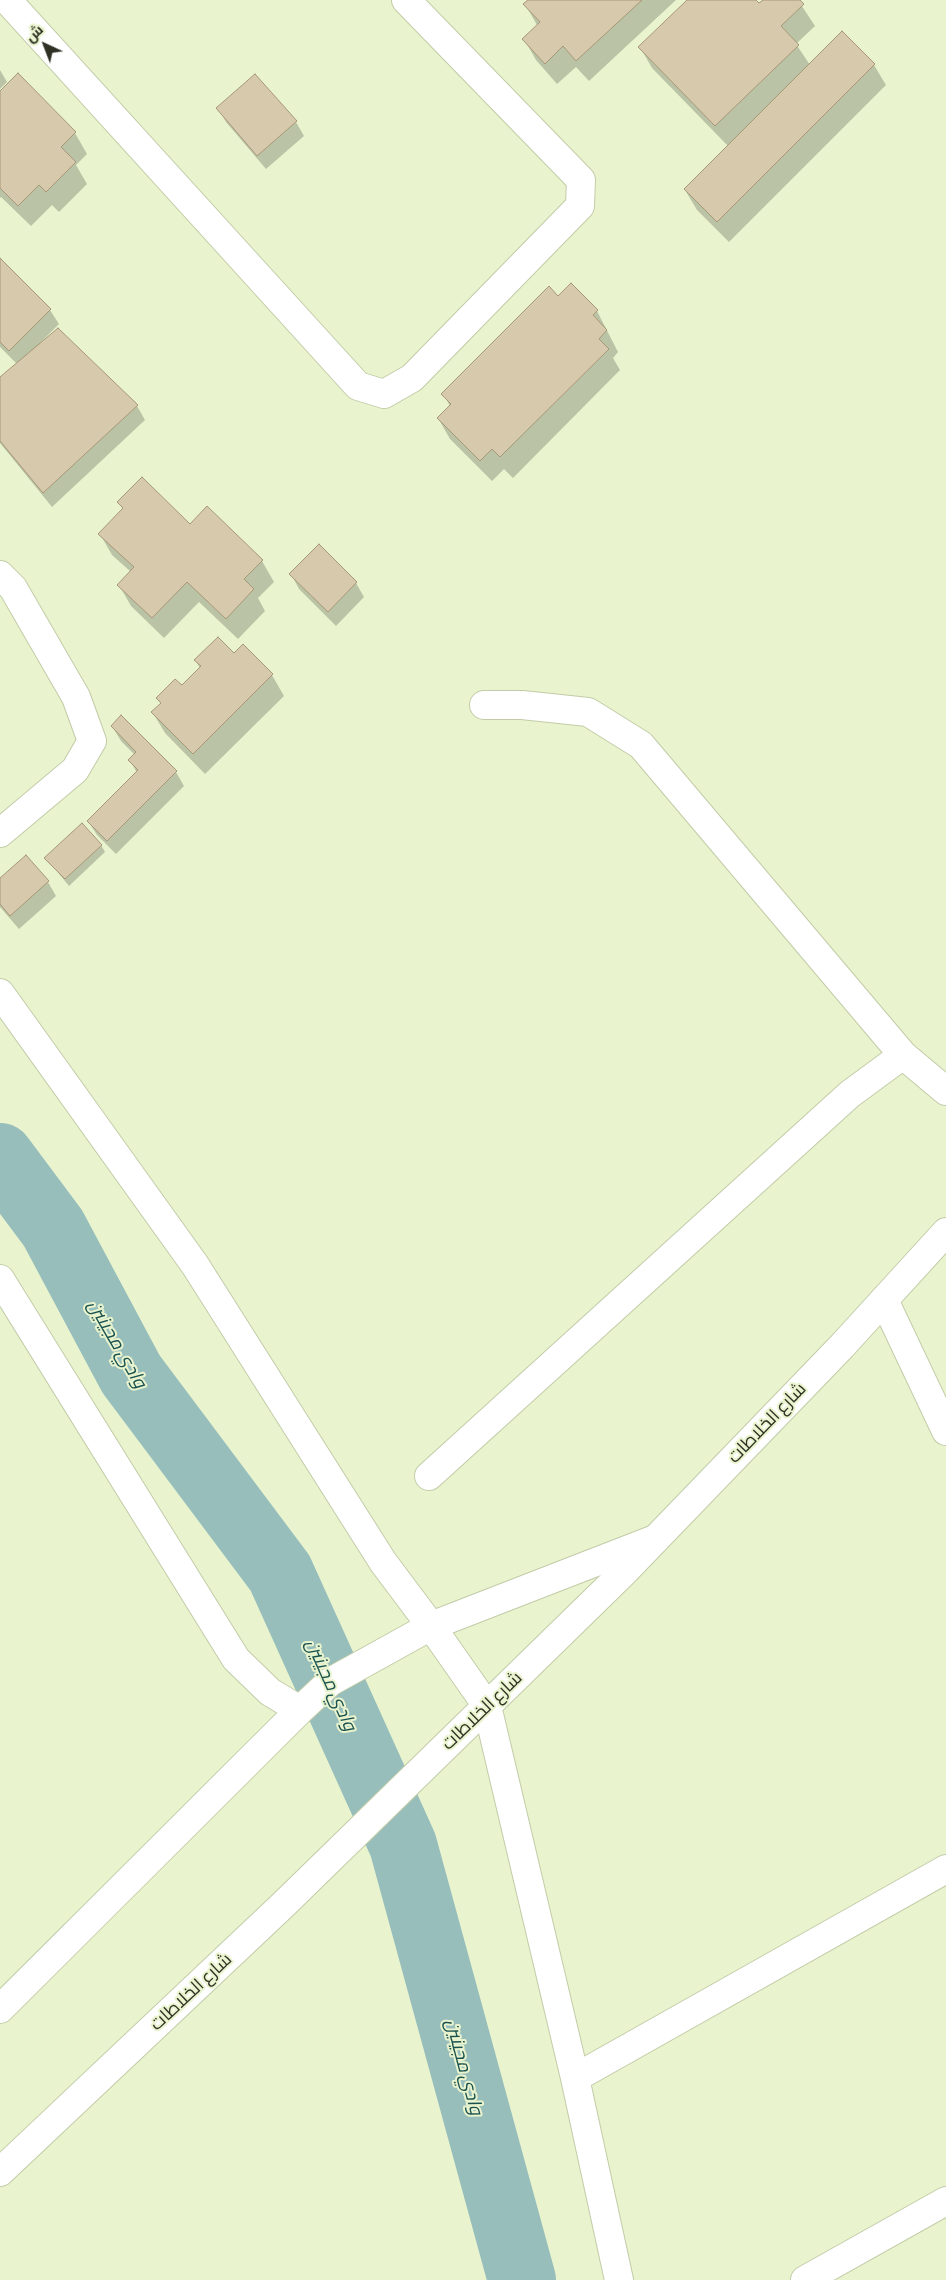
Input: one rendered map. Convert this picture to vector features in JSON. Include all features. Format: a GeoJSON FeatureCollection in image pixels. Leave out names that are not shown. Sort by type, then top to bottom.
{"type":"FeatureCollection","features":[{"type":"Feature","properties":{"kind":"street"},"geometry":{"type":"LineString","coordinates":[[7,0],[358,386],[384,394],[412,378],[580,206],[581,180],[406,0]]}},
{"type":"Feature","properties":{"kind":"street"},"geometry":{"type":"LineString","coordinates":[[0,575],[13,588],[76,697],[92,741],[75,770],[0,833]]}},
{"type":"Feature","properties":{"kind":"street"},"geometry":{"type":"LineString","coordinates":[[484,705],[522,704],[588,712],[641,745],[903,1055],[946,1091]]}},
{"type":"Feature","properties":{"kind":"street"},"geometry":{"type":"LineString","coordinates":[[0,993],[195,1265],[384,1562],[487,1706],[575,2078],[619,2280]]}},
{"type":"Feature","properties":{"kind":"street"},"geometry":{"type":"LineString","coordinates":[[429,1476],[850,1094],[903,1055]]}},
{"type":"Feature","properties":{"kind":"street","name":"شارع الخلاطات"},"geometry":{"type":"LineString","coordinates":[[0,2172],[284,1904],[487,1706],[655,1539],[884,1300],[946,1232]]}},
{"type":"Feature","properties":{"kind":"street"},"geometry":{"type":"LineString","coordinates":[[0,1279],[236,1660],[270,1692],[300,1710]]}},
{"type":"Feature","properties":{"kind":"street"},"geometry":{"type":"LineString","coordinates":[[884,1300],[946,1431]]}},
{"type":"Feature","properties":{"kind":"street"},"geometry":{"type":"LineString","coordinates":[[0,2009],[330,1682],[431,1626],[655,1539]]}},
{"type":"Feature","properties":{"kind":"street"},"geometry":{"type":"LineString","coordinates":[[575,2078],[946,1869]]}},
{"type":"Feature","properties":{"kind":"street"},"geometry":{"type":"LineString","coordinates":[[805,2280],[946,2201]]}},
{"type":"Feature","properties":{"kind":"building"},"geometry":{"type":"Polygon","coordinates":[[[528,0],[642,0],[576,61],[563,46],[545,64],[522,39],[540,22],[523,4],[528,0]]]}},
{"type":"Feature","properties":{"kind":"building"},"geometry":{"type":"Polygon","coordinates":[[[687,0],[756,0],[759,3],[763,0],[800,0],[804,4],[781,26],[799,45],[715,126],[638,47],[687,0]]]}},
{"type":"Feature","properties":{"kind":"building"},"geometry":{"type":"Polygon","coordinates":[[[842,31],[875,64],[717,222],[684,189],[842,31]]]}},
{"type":"Feature","properties":{"kind":"building"},"geometry":{"type":"Polygon","coordinates":[[[18,73],[76,132],[61,147],[76,162],[46,192],[39,185],[18,206],[0,188],[0,91],[18,73]]]}},
{"type":"Feature","properties":{"kind":"building"},"geometry":{"type":"Polygon","coordinates":[[[255,74],[297,121],[257,156],[216,108],[255,74]]]}},
{"type":"Feature","properties":{"kind":"building"},"geometry":{"type":"Polygon","coordinates":[[[0,258],[51,309],[9,351],[0,342],[0,258]]]}},
{"type":"Feature","properties":{"kind":"building"},"geometry":{"type":"Polygon","coordinates":[[[571,283],[598,310],[593,315],[607,330],[599,339],[609,349],[500,457],[492,449],[480,461],[437,418],[451,404],[441,394],[549,286],[558,296],[571,283]]]}},
{"type":"Feature","properties":{"kind":"building"},"geometry":{"type":"Polygon","coordinates":[[[58,328],[138,405],[43,493],[0,441],[0,377],[58,328]]]}},
{"type":"Feature","properties":{"kind":"building"},"geometry":{"type":"Polygon","coordinates":[[[142,477],[190,524],[207,506],[263,560],[244,579],[254,589],[226,619],[187,582],[152,618],[117,585],[134,567],[98,534],[123,508],[117,502],[142,477]]]}},
{"type":"Feature","properties":{"kind":"building"},"geometry":{"type":"Polygon","coordinates":[[[319,544],[357,582],[328,612],[289,574],[319,544]]]}},
{"type":"Feature","properties":{"kind":"building"},"geometry":{"type":"Polygon","coordinates":[[[218,637],[234,653],[243,644],[273,674],[193,754],[151,712],[161,703],[156,698],[175,679],[182,685],[201,666],[194,660],[218,637]]]}},
{"type":"Feature","properties":{"kind":"building"},"geometry":{"type":"Polygon","coordinates":[[[121,715],[177,771],[107,841],[87,821],[138,770],[128,760],[136,752],[111,726],[121,715]]]}},
{"type":"Feature","properties":{"kind":"building"},"geometry":{"type":"Polygon","coordinates":[[[82,823],[102,845],[65,879],[44,858],[82,823]]]}},
{"type":"Feature","properties":{"kind":"building"},"geometry":{"type":"Polygon","coordinates":[[[26,855],[49,881],[10,916],[0,904],[0,878],[26,855]]]}},
{"type":"Feature","properties":{"kind":"waterway","name":"وادي مجينين"},"geometry":{"type":"LineString","coordinates":[[0,1157],[53,1228],[131,1374],[280,1573],[403,1845],[522,2280]]}}]}
